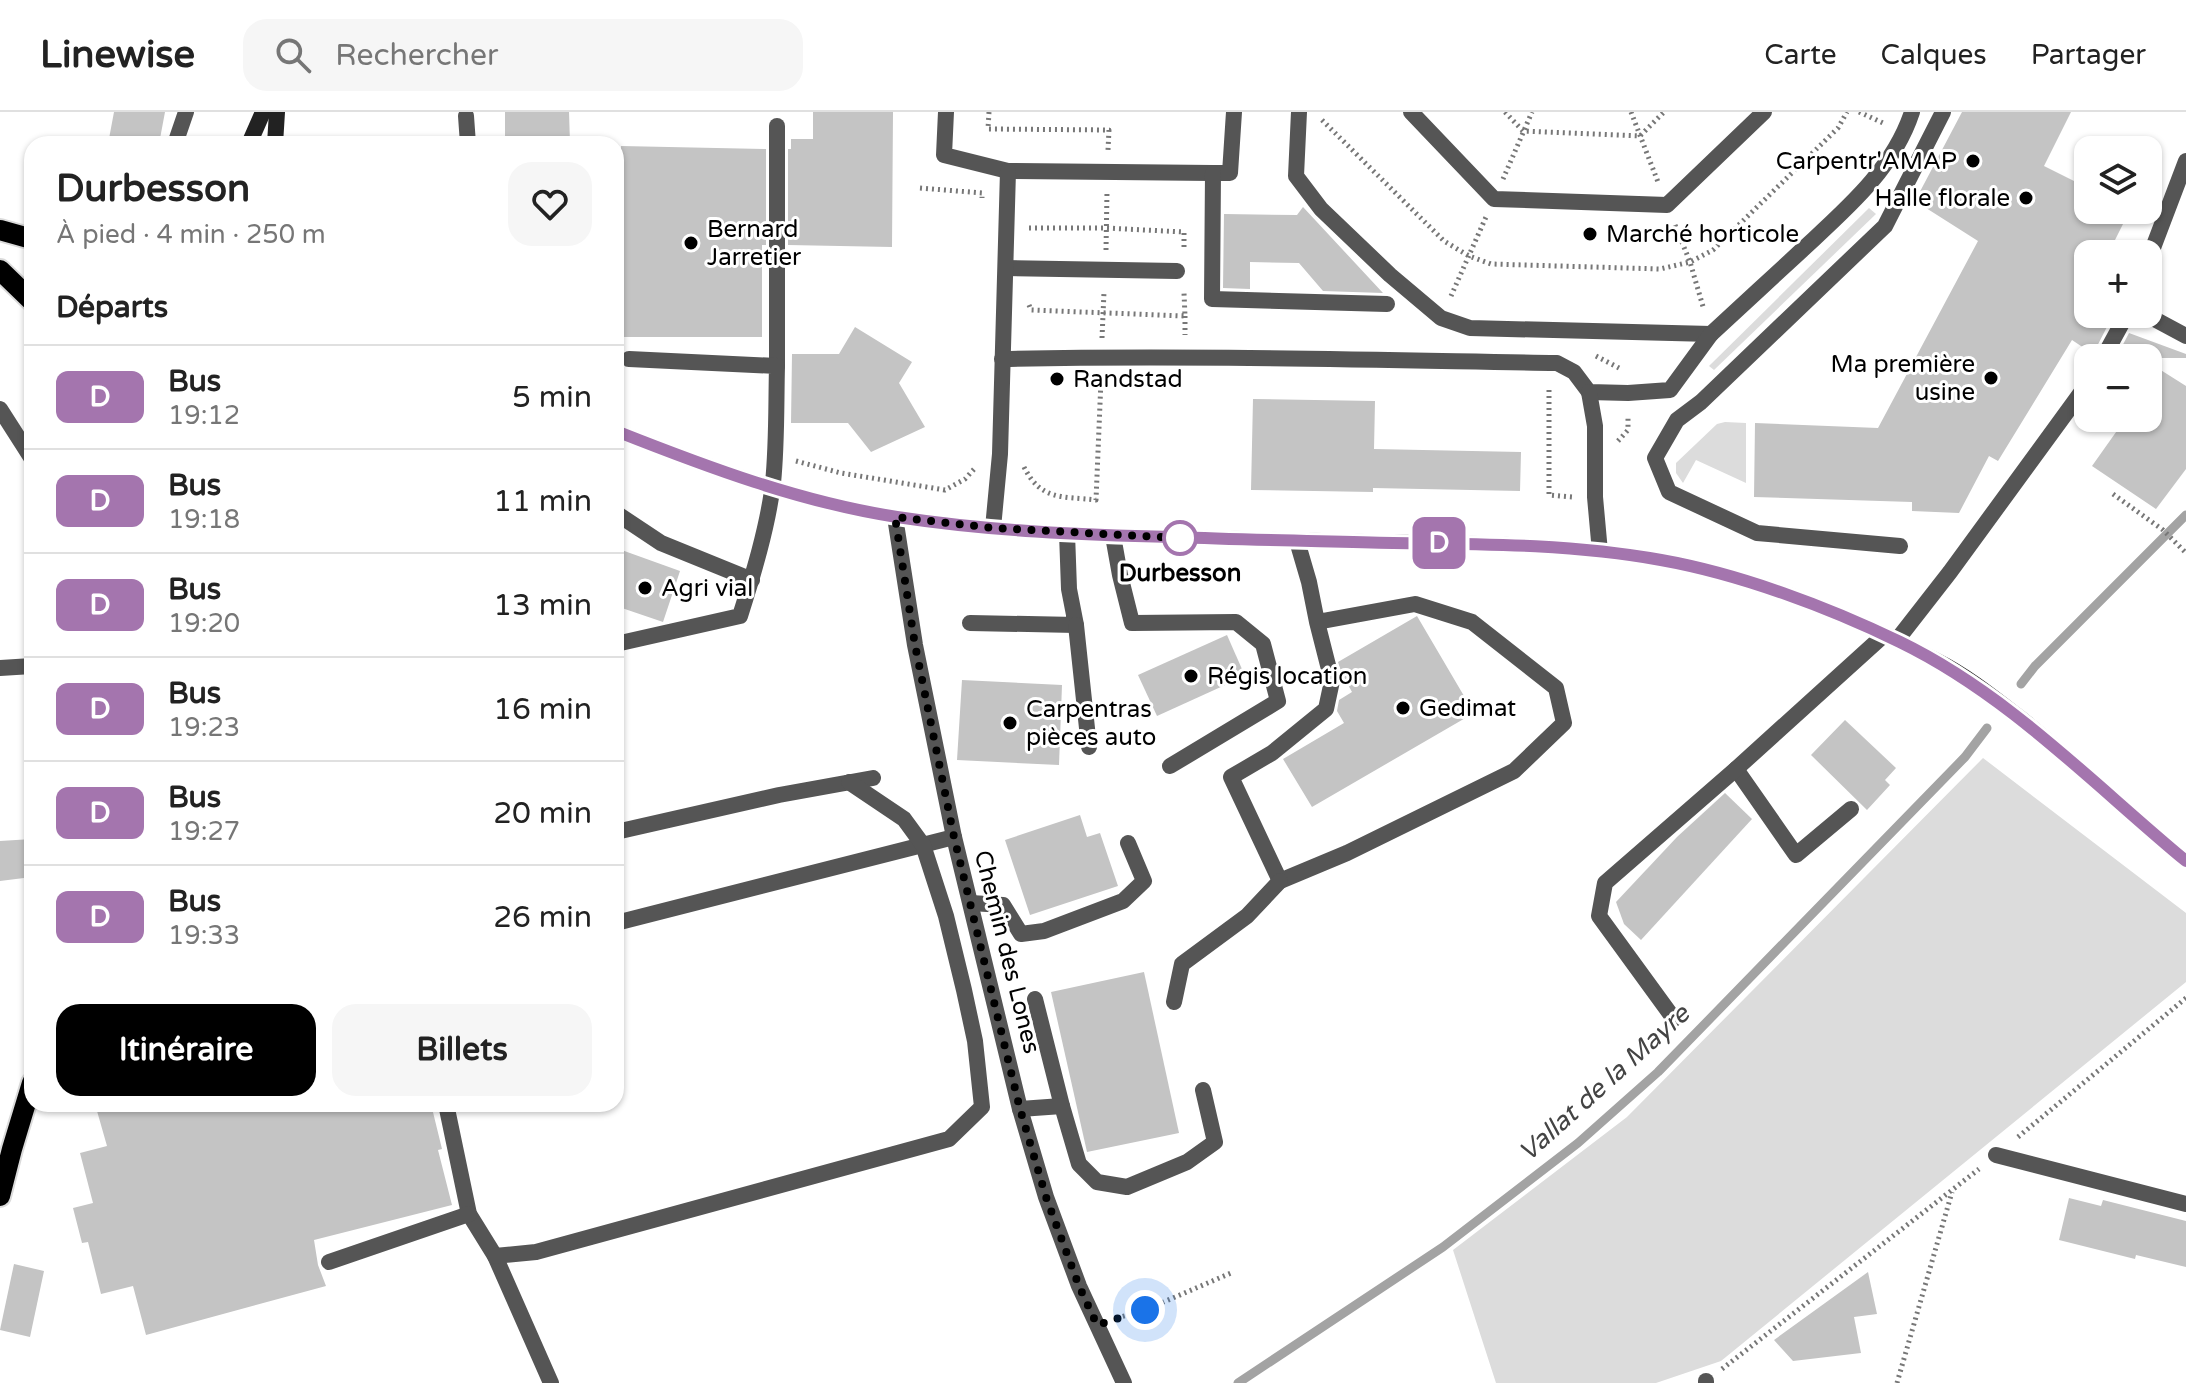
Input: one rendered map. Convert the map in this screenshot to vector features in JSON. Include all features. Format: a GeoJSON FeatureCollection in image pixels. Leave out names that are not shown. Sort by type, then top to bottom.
{"type":"FeatureCollection","features":[{"type":"Feature","properties":{"kind":"main road"},"geometry":{"type":"LineString","coordinates":[[252,136],[263,112]]}},
{"type":"Feature","properties":{"kind":"main road"},"geometry":{"type":"LineString","coordinates":[[276,136],[277,112]]}},
{"type":"Feature","properties":{"kind":"main road"},"geometry":{"type":"LineString","coordinates":[[0,230],[24,237]]}},
{"type":"Feature","properties":{"kind":"main road"},"geometry":{"type":"LineString","coordinates":[[0,270],[24,293]]}},
{"type":"Feature","properties":{"kind":"main road"},"geometry":{"type":"LineString","coordinates":[[624,434],[772,488],[895,517],[993,528],[1113,536],[1521,544],[1663,560],[1733,578],[1807,602],[1890,637],[1943,664],[1984,690],[2186,861]]}},
{"type":"Feature","properties":{"kind":"main road"},"geometry":{"type":"LineString","coordinates":[[0,1196],[6,1148],[24,1103]]}},
{"type":"Feature","properties":{"kind":"street"},"geometry":{"type":"LineString","coordinates":[[178,136],[186,112]]}},
{"type":"Feature","properties":{"kind":"street"},"geometry":{"type":"LineString","coordinates":[[946,112],[944,155],[1008,171],[1221,173]]}},
{"type":"Feature","properties":{"kind":"street"},"geometry":{"type":"LineString","coordinates":[[1234,112],[1221,173],[1212,299],[1387,304]]}},
{"type":"Feature","properties":{"kind":"street"},"geometry":{"type":"LineString","coordinates":[[1299,112],[1296,176],[1321,209],[1390,275],[1441,318],[1470,328],[1711,334]]}},
{"type":"Feature","properties":{"kind":"street"},"geometry":{"type":"LineString","coordinates":[[1411,112],[1494,199],[1667,205],[1764,112]]}},
{"type":"Feature","properties":{"kind":"street"},"geometry":{"type":"LineString","coordinates":[[1589,392],[1670,390],[1711,334],[1882,171],[1905,134],[1912,112]]}},
{"type":"Feature","properties":{"kind":"street"},"geometry":{"type":"LineString","coordinates":[[1900,546],[1757,533],[1669,492],[1655,458],[1677,420],[1701,402],[1885,226],[1943,112]]}},
{"type":"Feature","properties":{"kind":"street"},"geometry":{"type":"LineString","coordinates":[[466,116],[467,136]]}},
{"type":"Feature","properties":{"kind":"street"},"geometry":{"type":"LineString","coordinates":[[624,642],[740,616],[752,580],[772,488],[775,456],[777,126]]}},
{"type":"Feature","properties":{"kind":"street"},"geometry":{"type":"LineString","coordinates":[[2156,240],[2186,161]]}},
{"type":"Feature","properties":{"kind":"street"},"geometry":{"type":"LineString","coordinates":[[993,528],[1000,454],[1008,171]]}},
{"type":"Feature","properties":{"kind":"street"},"geometry":{"type":"LineString","coordinates":[[1006,268],[1177,271]]}},
{"type":"Feature","properties":{"kind":"street"},"geometry":{"type":"LineString","coordinates":[[2162,323],[2186,336]]}},
{"type":"Feature","properties":{"kind":"street"},"geometry":{"type":"LineString","coordinates":[[1002,359],[1102,356],[1557,363],[1574,372],[1589,392],[1595,426],[1595,497],[1600,552]]}},
{"type":"Feature","properties":{"kind":"street"},"geometry":{"type":"LineString","coordinates":[[629,359],[777,366]]}},
{"type":"Feature","properties":{"kind":"street"},"geometry":{"type":"LineString","coordinates":[[1674,1019],[1599,916],[1605,883],[1890,637],[1950,572],[2074,402]]}},
{"type":"Feature","properties":{"kind":"street"},"geometry":{"type":"LineString","coordinates":[[0,409],[24,446]]}},
{"type":"Feature","properties":{"kind":"street","name":"Chemin des Lones"},"geometry":{"type":"LineString","coordinates":[[895,517],[915,645],[954,837],[1020,1109],[1046,1197],[1079,1286],[1124,1383]]}},
{"type":"Feature","properties":{"kind":"street"},"geometry":{"type":"LineString","coordinates":[[624,518],[661,543],[752,580]]}},
{"type":"Feature","properties":{"kind":"street"},"geometry":{"type":"LineString","coordinates":[[1067,533],[1069,589],[1076,625],[1089,747]]}},
{"type":"Feature","properties":{"kind":"street"},"geometry":{"type":"LineString","coordinates":[[1113,536],[1132,623],[1236,622],[1263,644],[1278,701],[1170,766]]}},
{"type":"Feature","properties":{"kind":"street"},"geometry":{"type":"LineString","coordinates":[[1280,881],[1231,777],[1272,753],[1326,709],[1332,681],[1297,541]]}},
{"type":"Feature","properties":{"kind":"street"},"geometry":{"type":"LineString","coordinates":[[1174,1002],[1182,964],[1247,916],[1280,881],[1347,853],[1514,771],[1564,723],[1556,688],[1472,622],[1415,604],[1317,622]]}},
{"type":"Feature","properties":{"kind":"street"},"geometry":{"type":"LineString","coordinates":[[970,623],[1076,625]]}},
{"type":"Feature","properties":{"kind":"street"},"geometry":{"type":"LineString","coordinates":[[0,668],[24,666]]}},
{"type":"Feature","properties":{"kind":"street"},"geometry":{"type":"LineString","coordinates":[[1736,769],[1796,855],[1851,809]]}},
{"type":"Feature","properties":{"kind":"street"},"geometry":{"type":"LineString","coordinates":[[624,830],[779,795],[873,778]]}},
{"type":"Feature","properties":{"kind":"street"},"geometry":{"type":"LineString","coordinates":[[495,1256],[536,1252],[949,1139],[982,1107],[975,1041],[964,990],[946,916],[923,845],[904,819],[849,782]]}},
{"type":"Feature","properties":{"kind":"street"},"geometry":{"type":"LineString","coordinates":[[624,921],[954,837]]}},
{"type":"Feature","properties":{"kind":"street"},"geometry":{"type":"LineString","coordinates":[[971,903],[1003,905],[1021,934],[1044,931],[1123,901],[1144,881],[1128,843]]}},
{"type":"Feature","properties":{"kind":"street"},"geometry":{"type":"LineString","coordinates":[[1035,999],[1079,1164],[1097,1182],[1127,1187],[1187,1162],[1215,1142],[1203,1090]]}},
{"type":"Feature","properties":{"kind":"street"},"geometry":{"type":"LineString","coordinates":[[1020,1109],[1062,1106]]}},
{"type":"Feature","properties":{"kind":"street"},"geometry":{"type":"LineString","coordinates":[[448,1112],[469,1214],[495,1256],[551,1383]]}},
{"type":"Feature","properties":{"kind":"street"},"geometry":{"type":"LineString","coordinates":[[1996,1155],[2186,1204]]}},
{"type":"Feature","properties":{"kind":"street"},"geometry":{"type":"LineString","coordinates":[[329,1262],[469,1214]]}},
{"type":"Feature","properties":{"kind":"path"},"geometry":{"type":"LineString","coordinates":[[775,456],[841,473],[945,490],[965,479],[974,469],[978,452],[1017,453],[1029,477],[1048,495],[1096,500],[1109,130],[988,129],[989,112]]}},
{"type":"Feature","properties":{"kind":"path"},"geometry":{"type":"LineString","coordinates":[[1505,112],[1523,131],[1640,136],[1664,112]]}},
{"type":"Feature","properties":{"kind":"path"},"geometry":{"type":"LineString","coordinates":[[1441,318],[1532,112]]}},
{"type":"Feature","properties":{"kind":"path"},"geometry":{"type":"LineString","coordinates":[[1007,232],[1106,228]]}},
{"type":"Feature","properties":{"kind":"path"},"geometry":{"type":"LineString","coordinates":[[1549,390],[1549,495],[1572,497]]}},
{"type":"Feature","properties":{"kind":"path"},"geometry":{"type":"LineString","coordinates":[[1617,450],[1618,439],[1628,430],[1628,393]]}},
{"type":"Feature","properties":{"kind":"path"},"geometry":{"type":"LineString","coordinates":[[2113,494],[2163,530],[2186,553]]}},
{"type":"Feature","properties":{"kind":"path"},"geometry":{"type":"LineString","coordinates":[[1706,1382],[1953,1191],[2186,998]]}},
{"type":"Feature","properties":{"kind":"path"},"geometry":{"type":"LineString","coordinates":[[1897,1383],[1953,1191]]}},
{"type":"Feature","properties":{"kind":"path"},"geometry":{"type":"LineString","coordinates":[[1097,1325],[1145,1310],[1231,1273]]}},
{"type":"Feature","properties":{"kind":"shaded area"},"geometry":{"type":"Polygon","coordinates":[[[1869,208],[1876,214],[1714,370],[1709,366],[1869,208]]]}},
{"type":"Feature","properties":{"kind":"shaded area"},"geometry":{"type":"Polygon","coordinates":[[[1746,423],[1746,483],[1696,460],[1683,483],[1676,473],[1676,463],[1717,424],[1746,423]]]}},
{"type":"Feature","properties":{"kind":"shaded area"},"geometry":{"type":"Polygon","coordinates":[[[1983,758],[2186,913],[2186,982],[1721,1361],[1656,1383],[1496,1383],[1453,1250],[1627,1117],[1983,758]]]}},
{"type":"Feature","properties":{"kind":"building"},"geometry":{"type":"Polygon","coordinates":[[[114,112],[165,112],[160,136],[110,136],[114,112]]]}},
{"type":"Feature","properties":{"kind":"building"},"geometry":{"type":"Polygon","coordinates":[[[505,112],[569,112],[570,136],[505,136],[505,112]]]}},
{"type":"Feature","properties":{"kind":"building"},"geometry":{"type":"Polygon","coordinates":[[[813,112],[893,112],[892,247],[788,245],[788,149],[791,149],[791,139],[813,139],[813,112]]]}},
{"type":"Feature","properties":{"kind":"building"},"geometry":{"type":"Polygon","coordinates":[[[1962,112],[2071,112],[2044,166],[2074,181],[2074,224],[2123,224],[2115,240],[2074,240],[2074,328],[2106,328],[2098,344],[2078,344],[2072,340],[1998,461],[1989,456],[1959,513],[1912,511],[1912,502],[1754,497],[1755,423],[1878,428],[1978,241],[1915,201],[1962,112]]]}},
{"type":"Feature","properties":{"kind":"building","name":"Bernard Jarretier"},"geometry":{"type":"Polygon","coordinates":[[[624,146],[766,149],[762,337],[624,337],[624,146]]]}},
{"type":"Feature","properties":{"kind":"building"},"geometry":{"type":"Polygon","coordinates":[[[1303,207],[1383,293],[1323,291],[1299,263],[1250,262],[1250,289],[1223,288],[1224,214],[1297,215],[1303,207]]]}},
{"type":"Feature","properties":{"kind":"building"},"geometry":{"type":"Polygon","coordinates":[[[855,327],[912,362],[899,383],[925,427],[871,452],[848,423],[791,423],[792,354],[839,354],[855,327]]]}},
{"type":"Feature","properties":{"kind":"building"},"geometry":{"type":"Polygon","coordinates":[[[2129,333],[2159,344],[2123,344],[2129,333]]]}},
{"type":"Feature","properties":{"kind":"building"},"geometry":{"type":"Polygon","coordinates":[[[2162,345],[2186,354],[2186,358],[2162,358],[2162,345]]]}},
{"type":"Feature","properties":{"kind":"building"},"geometry":{"type":"Polygon","coordinates":[[[2162,371],[2186,386],[2186,469],[2156,509],[2092,466],[2116,432],[2162,432],[2162,371]]]}},
{"type":"Feature","properties":{"kind":"building"},"geometry":{"type":"Polygon","coordinates":[[[1253,399],[1375,401],[1374,449],[1521,452],[1520,491],[1373,488],[1373,492],[1251,490],[1253,399]]]}},
{"type":"Feature","properties":{"kind":"building","name":"Agri vial"},"geometry":{"type":"Polygon","coordinates":[[[624,551],[680,571],[663,622],[624,609],[624,551]]]}},
{"type":"Feature","properties":{"kind":"building","name":"Gedimat"},"geometry":{"type":"Polygon","coordinates":[[[1417,616],[1474,713],[1312,807],[1283,759],[1344,723],[1337,711],[1339,700],[1352,692],[1338,662],[1417,616]]]}},
{"type":"Feature","properties":{"kind":"building","name":"Régis location"},"geometry":{"type":"Polygon","coordinates":[[[1227,635],[1245,676],[1157,716],[1138,675],[1227,635]]]}},
{"type":"Feature","properties":{"kind":"building","name":"Carpentras pièces auto"},"geometry":{"type":"Polygon","coordinates":[[[962,680],[1062,685],[1059,765],[957,760],[962,680]]]}},
{"type":"Feature","properties":{"kind":"building"},"geometry":{"type":"Polygon","coordinates":[[[1845,720],[1896,768],[1885,780],[1890,785],[1867,810],[1811,755],[1845,720]]]}},
{"type":"Feature","properties":{"kind":"building"},"geometry":{"type":"Polygon","coordinates":[[[1725,793],[1752,819],[1641,940],[1624,924],[1616,902],[1677,837],[1725,793]]]}},
{"type":"Feature","properties":{"kind":"building"},"geometry":{"type":"Polygon","coordinates":[[[1080,815],[1087,837],[1100,833],[1118,886],[1030,915],[1005,840],[1080,815]]]}},
{"type":"Feature","properties":{"kind":"building"},"geometry":{"type":"Polygon","coordinates":[[[24,840],[24,878],[0,881],[0,841],[24,840]]]}},
{"type":"Feature","properties":{"kind":"building"},"geometry":{"type":"Polygon","coordinates":[[[1144,972],[1179,1133],[1087,1152],[1051,992],[1144,972]]]}},
{"type":"Feature","properties":{"kind":"building"},"geometry":{"type":"Polygon","coordinates":[[[97,1112],[433,1112],[442,1149],[438,1150],[452,1205],[314,1240],[318,1265],[326,1286],[146,1335],[133,1286],[101,1294],[88,1242],[82,1243],[73,1208],[93,1203],[80,1153],[107,1146],[97,1112]]]}},
{"type":"Feature","properties":{"kind":"building"},"geometry":{"type":"Polygon","coordinates":[[[2069,1198],[2101,1206],[2103,1200],[2186,1221],[2186,1267],[2136,1255],[2135,1259],[2059,1240],[2069,1198]]]}},
{"type":"Feature","properties":{"kind":"building"},"geometry":{"type":"Polygon","coordinates":[[[14,1264],[44,1271],[30,1337],[0,1330],[14,1264]]]}},
{"type":"Feature","properties":{"kind":"building"},"geometry":{"type":"Polygon","coordinates":[[[1868,1272],[1877,1314],[1854,1317],[1861,1353],[1793,1361],[1774,1340],[1868,1272]]]}},
{"type":"Feature","properties":{"kind":"waterway","name":"Vallat de la Mayre"},"geometry":{"type":"LineString","coordinates":[[2021,684],[2035,666],[2186,515]]}},
{"type":"Feature","properties":{"kind":"waterway","name":"Vallat de la Mayre"},"geometry":{"type":"LineString","coordinates":[[1238,1383],[1443,1247],[1578,1143],[1658,1072],[1965,757],[1987,728]]}},
{"type":"Feature","properties":{"kind":"bus line","name":"D"},"geometry":{"type":"LineString","coordinates":[[624,434],[772,488],[895,517],[993,528],[1113,536],[1521,544],[1663,560],[1733,578],[1807,602],[1897,640],[1943,664],[1984,690],[2027,724],[2186,861]]}},
{"type":"Feature","properties":{"kind":"place","name":"Carpentr'AMAP"},"geometry":{"type":"Point","coordinates":[1973,161]}},
{"type":"Feature","properties":{"kind":"place","name":"Halle florale"},"geometry":{"type":"Point","coordinates":[2026,198]}},
{"type":"Feature","properties":{"kind":"place","name":"Marché horticole"},"geometry":{"type":"Point","coordinates":[1590,234]}},
{"type":"Feature","properties":{"kind":"place","name":"Bernard Jarretier"},"geometry":{"type":"Point","coordinates":[691,243]}},
{"type":"Feature","properties":{"kind":"place","name":"Ma première usine"},"geometry":{"type":"Point","coordinates":[1991,378]}},
{"type":"Feature","properties":{"kind":"place","name":"Randstad"},"geometry":{"type":"Point","coordinates":[1057,379]}},
{"type":"Feature","properties":{"kind":"place","name":"Durbesson"},"geometry":{"type":"Point","coordinates":[1180,538]}},
{"type":"Feature","properties":{"kind":"place","name":"Agri vial"},"geometry":{"type":"Point","coordinates":[645,588]}},
{"type":"Feature","properties":{"kind":"place","name":"Régis location"},"geometry":{"type":"Point","coordinates":[1191,676]}},
{"type":"Feature","properties":{"kind":"place","name":"Gedimat"},"geometry":{"type":"Point","coordinates":[1403,708]}},
{"type":"Feature","properties":{"kind":"place","name":"Carpentras pièces auto"},"geometry":{"type":"Point","coordinates":[1010,723]}},
{"type":"Feature","properties":{"kind":"route"},"geometry":{"type":"LineString","coordinates":[[1145,1310],[1097,1325],[1046,1197],[1020,1109],[954,837],[915,645],[895,517],[993,528],[1180,538]]}}]}
